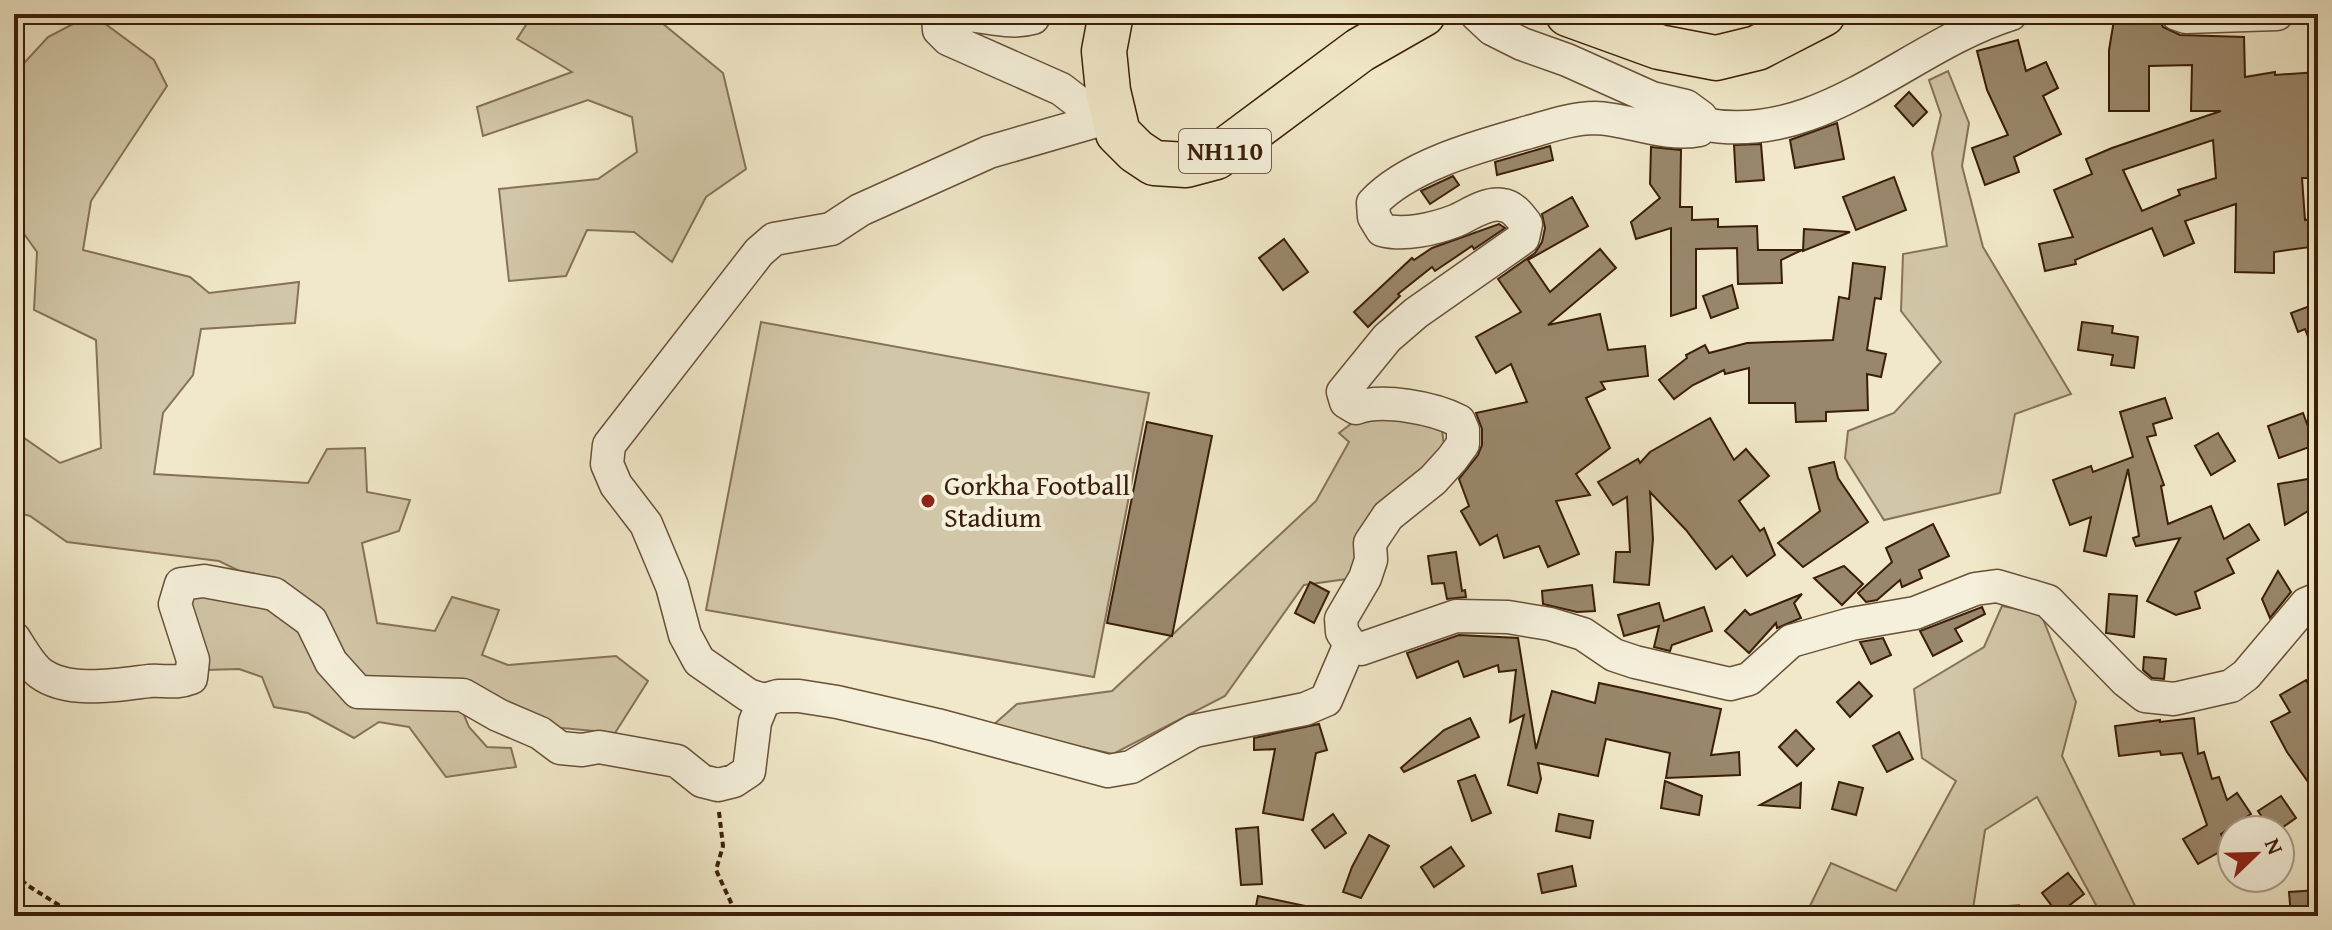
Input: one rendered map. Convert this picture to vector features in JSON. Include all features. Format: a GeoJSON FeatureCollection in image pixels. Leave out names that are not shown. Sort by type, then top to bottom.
{"type":"FeatureCollection","features":[{"type":"Feature","properties":{"kind":"highway"},"geometry":{"type":"LineString","coordinates":[[1109,126],[1104,51],[1111,14]]}},
{"type":"Feature","properties":{"kind":"highway","name":"NH110"},"geometry":{"type":"LineString","coordinates":[[1109,126],[1154,163],[1186,165],[1216,157],[1360,50],[1423,14]]}},
{"type":"Feature","properties":{"kind":"highway"},"geometry":{"type":"LineString","coordinates":[[1568,14],[1659,47],[1716,58],[1757,48],[1823,14]]}},
{"type":"Feature","properties":{"kind":"street"},"geometry":{"type":"LineString","coordinates":[[1033,14],[1033,18],[1020,22],[950,14],[938,18],[939,30],[948,39],[1061,89],[1109,126]]}},
{"type":"Feature","properties":{"kind":"street"},"geometry":{"type":"LineString","coordinates":[[1476,14],[1492,29],[1522,44],[1567,60],[1652,98],[1686,106],[1701,117],[1702,124],[1699,130],[1682,134],[1595,118],[1565,122],[1474,147],[1433,164],[1383,192],[1373,203],[1374,217],[1382,230],[1398,234],[1452,222],[1491,205],[1503,205],[1516,212],[1526,224],[1523,238],[1416,313],[1387,338],[1343,392],[1346,402],[1356,408],[1370,403],[1445,414],[1459,421],[1463,430],[1463,444],[1452,459],[1433,480],[1388,516],[1370,543],[1371,560],[1365,578],[1341,619],[1342,632],[1350,644],[1361,649],[1456,616],[1508,617],[1550,624],[1583,634],[1614,655],[1635,662],[1730,684],[1749,679],[1791,641],[1851,624],[1915,613],[1975,589],[1997,586],[2048,601],[2126,681],[2145,696],[2174,699],[2231,686],[2246,675],[2306,604],[2318,599]]}},
{"type":"Feature","properties":{"kind":"street"},"geometry":{"type":"LineString","coordinates":[[1702,124],[1724,128],[1779,124],[1836,105],[1951,39],[2011,14]]}},
{"type":"Feature","properties":{"kind":"street"},"geometry":{"type":"LineString","coordinates":[[2177,14],[2186,17],[2277,14]]}},
{"type":"Feature","properties":{"kind":"street"},"geometry":{"type":"LineString","coordinates":[[1109,126],[989,152],[860,210],[831,229],[774,239],[759,252],[609,445],[607,464],[616,485],[651,535],[672,586],[685,635],[699,661],[748,695],[764,700],[799,696],[853,706],[1108,771],[1131,767],[1194,731],[1305,709],[1326,700],[1350,644]]}},
{"type":"Feature","properties":{"kind":"street"},"geometry":{"type":"LineString","coordinates":[[14,638],[40,673],[70,685],[112,686],[154,681],[179,683],[191,678],[193,660],[175,604],[181,584],[204,581],[274,594],[311,621],[331,662],[358,692],[463,695],[498,715],[540,733],[560,748],[582,750],[599,747],[677,761],[702,781],[718,785],[734,781],[749,771],[755,722],[764,700]]}},
{"type":"Feature","properties":{"kind":"path"},"geometry":{"type":"LineString","coordinates":[[731,916],[733,907],[716,870],[723,846],[718,815],[734,781]]}},
{"type":"Feature","properties":{"kind":"path"},"geometry":{"type":"LineString","coordinates":[[14,873],[27,885],[76,916]]}},
{"type":"Feature","properties":{"kind":"shaded area"},"geometry":{"type":"Polygon","coordinates":[[[92,14],[154,60],[167,86],[91,201],[83,250],[190,277],[209,293],[299,282],[295,323],[201,329],[193,375],[163,413],[154,474],[308,483],[327,449],[365,448],[367,492],[410,500],[399,531],[362,543],[377,623],[435,631],[452,597],[499,610],[482,655],[508,665],[616,656],[648,681],[615,733],[549,729],[360,684],[270,586],[219,561],[67,542],[30,516],[14,512],[14,431],[60,463],[101,448],[96,340],[34,310],[37,252],[14,220],[14,74],[48,37],[92,14]]]}},
{"type":"Feature","properties":{"kind":"shaded area"},"geometry":{"type":"Polygon","coordinates":[[[533,14],[651,14],[723,73],[746,169],[706,197],[672,262],[634,232],[587,230],[566,276],[509,281],[499,189],[598,179],[637,152],[632,117],[588,100],[483,136],[477,107],[572,72],[517,39],[533,14]]]}},
{"type":"Feature","properties":{"kind":"shaded area"},"geometry":{"type":"Polygon","coordinates":[[[1948,71],[1969,123],[1962,166],[1983,247],[2071,394],[2015,414],[2000,493],[1884,520],[1845,458],[1848,431],[1894,413],[1941,362],[1901,311],[1903,254],[1947,246],[1932,153],[1941,115],[1929,80],[1948,71]]]}},
{"type":"Feature","properties":{"kind":"shaded area","name":"Gorkha Football Stadium"},"geometry":{"type":"Polygon","coordinates":[[[761,322],[1149,393],[1094,677],[706,610],[761,322]]]}},
{"type":"Feature","properties":{"kind":"shaded area"},"geometry":{"type":"Polygon","coordinates":[[[1385,413],[1442,430],[1445,453],[1354,578],[1304,585],[1225,696],[1113,754],[991,727],[1017,704],[1112,691],[1316,501],[1349,442],[1339,433],[1356,420],[1385,413]]]}},
{"type":"Feature","properties":{"kind":"shaded area"},"geometry":{"type":"Polygon","coordinates":[[[196,592],[266,601],[292,620],[330,673],[459,703],[469,727],[487,747],[511,748],[516,767],[446,777],[409,727],[379,722],[354,738],[308,713],[274,707],[262,677],[239,669],[205,670],[185,601],[196,592]]]}},
{"type":"Feature","properties":{"kind":"shaded area"},"geometry":{"type":"Polygon","coordinates":[[[2002,606],[2041,614],[2076,702],[2062,756],[2140,916],[2102,916],[2037,797],[1985,830],[1973,909],[2019,905],[2023,916],[1805,916],[1831,863],[1896,891],[1956,781],[1922,758],[1914,689],[1984,647],[2002,606]]]}},
{"type":"Feature","properties":{"kind":"building"},"geometry":{"type":"Polygon","coordinates":[[[2115,14],[2158,17],[2163,27],[2180,35],[2244,37],[2245,77],[2275,72],[2275,75],[2318,72],[2318,178],[2302,178],[2305,220],[2318,218],[2318,246],[2274,252],[2274,273],[2235,272],[2236,204],[2185,221],[2194,243],[2164,256],[2152,228],[2075,260],[2076,264],[2045,271],[2039,244],[2073,237],[2054,190],[2092,174],[2086,159],[2221,111],[2191,111],[2192,65],[2149,66],[2149,111],[2109,111],[2109,50],[2115,14]],[[2213,140],[2123,170],[2142,211],[2180,195],[2178,190],[2216,178],[2213,140]]]}},
{"type":"Feature","properties":{"kind":"building"},"geometry":{"type":"Polygon","coordinates":[[[2018,40],[2026,71],[2046,62],[2058,88],[2043,96],[2061,134],[2014,157],[2019,172],[1985,185],[1972,148],[2008,135],[1987,90],[1977,51],[2018,40]]]}},
{"type":"Feature","properties":{"kind":"building"},"geometry":{"type":"Polygon","coordinates":[[[1909,92],[1927,112],[1913,126],[1895,106],[1909,92]]]}},
{"type":"Feature","properties":{"kind":"building"},"geometry":{"type":"Polygon","coordinates":[[[1837,123],[1844,159],[1795,168],[1790,140],[1837,123]]]}},
{"type":"Feature","properties":{"kind":"building"},"geometry":{"type":"Polygon","coordinates":[[[1761,144],[1764,180],[1736,182],[1734,145],[1761,144]]]}},
{"type":"Feature","properties":{"kind":"building"},"geometry":{"type":"Polygon","coordinates":[[[1550,146],[1553,160],[1497,175],[1495,162],[1550,146]]]}},
{"type":"Feature","properties":{"kind":"building"},"geometry":{"type":"Polygon","coordinates":[[[1651,147],[1681,150],[1680,207],[1692,207],[1692,220],[1718,219],[1718,227],[1757,226],[1758,250],[1802,250],[1781,260],[1782,283],[1738,284],[1737,248],[1696,249],[1696,308],[1671,316],[1671,228],[1636,239],[1631,222],[1660,198],[1650,184],[1651,147]]]}},
{"type":"Feature","properties":{"kind":"building"},"geometry":{"type":"Polygon","coordinates":[[[1453,176],[1459,185],[1430,204],[1421,191],[1453,176]]]}},
{"type":"Feature","properties":{"kind":"building"},"geometry":{"type":"Polygon","coordinates":[[[1894,177],[1906,210],[1856,230],[1843,197],[1894,177]]]}},
{"type":"Feature","properties":{"kind":"building"},"geometry":{"type":"Polygon","coordinates":[[[1572,197],[1588,226],[1528,260],[1550,292],[1600,249],[1616,268],[1548,325],[1600,314],[1608,350],[1645,346],[1648,376],[1601,382],[1605,389],[1586,398],[1610,448],[1576,474],[1590,495],[1556,501],[1579,554],[1548,567],[1539,546],[1504,558],[1497,535],[1480,545],[1461,511],[1469,506],[1459,479],[1482,445],[1482,429],[1476,413],[1527,402],[1511,364],[1496,373],[1476,337],[1521,312],[1498,279],[1535,253],[1542,242],[1545,228],[1542,214],[1572,197]]]}},
{"type":"Feature","properties":{"kind":"building"},"geometry":{"type":"Polygon","coordinates":[[[1499,224],[1505,228],[1474,249],[1472,246],[1435,271],[1432,267],[1398,294],[1400,296],[1368,327],[1354,312],[1412,258],[1414,260],[1432,248],[1499,224]]]}},
{"type":"Feature","properties":{"kind":"building"},"geometry":{"type":"Polygon","coordinates":[[[1804,229],[1850,232],[1803,251],[1804,229]]]}},
{"type":"Feature","properties":{"kind":"building"},"geometry":{"type":"Polygon","coordinates":[[[1284,239],[1308,272],[1283,290],[1259,258],[1284,239]]]}},
{"type":"Feature","properties":{"kind":"building"},"geometry":{"type":"Polygon","coordinates":[[[1853,263],[1885,267],[1881,299],[1875,298],[1867,350],[1886,354],[1881,377],[1867,374],[1868,410],[1826,412],[1826,421],[1796,422],[1795,403],[1749,403],[1749,368],[1725,374],[1724,370],[1693,385],[1674,399],[1659,380],[1687,358],[1686,355],[1705,345],[1709,353],[1747,343],[1833,340],[1839,297],[1849,299],[1853,263]]]}},
{"type":"Feature","properties":{"kind":"building"},"geometry":{"type":"Polygon","coordinates":[[[1732,285],[1738,308],[1711,318],[1703,296],[1732,285]]]}},
{"type":"Feature","properties":{"kind":"building"},"geometry":{"type":"Polygon","coordinates":[[[2318,303],[2317,360],[2305,329],[2298,332],[2291,313],[2318,303]]]}},
{"type":"Feature","properties":{"kind":"building"},"geometry":{"type":"Polygon","coordinates":[[[2082,322],[2113,326],[2112,333],[2138,337],[2134,368],[2111,365],[2113,355],[2078,350],[2082,322]]]}},
{"type":"Feature","properties":{"kind":"building"},"geometry":{"type":"Polygon","coordinates":[[[2165,398],[2172,418],[2153,424],[2156,435],[2147,437],[2164,485],[2161,486],[2168,524],[2211,506],[2224,539],[2249,524],[2259,540],[2227,559],[2234,573],[2195,592],[2200,608],[2176,615],[2147,601],[2180,538],[2136,546],[2133,538],[2139,536],[2128,469],[2106,556],[2084,551],[2091,517],[2070,525],[2053,480],[2091,466],[2093,472],[2133,457],[2120,412],[2165,398]]]}},
{"type":"Feature","properties":{"kind":"building"},"geometry":{"type":"Polygon","coordinates":[[[2303,413],[2315,445],[2279,458],[2268,426],[2303,413]]]}},
{"type":"Feature","properties":{"kind":"building"},"geometry":{"type":"Polygon","coordinates":[[[1710,418],[1734,460],[1746,449],[1769,476],[1739,501],[1760,531],[1764,528],[1775,555],[1747,576],[1732,556],[1716,569],[1686,530],[1650,492],[1653,539],[1649,585],[1614,582],[1616,552],[1630,552],[1627,497],[1613,505],[1598,482],[1638,459],[1640,463],[1650,452],[1710,418]]]}},
{"type":"Feature","properties":{"kind":"building"},"geometry":{"type":"Polygon","coordinates":[[[1147,422],[1212,436],[1172,636],[1107,623],[1147,422]]]}},
{"type":"Feature","properties":{"kind":"building"},"geometry":{"type":"Polygon","coordinates":[[[2218,433],[2235,461],[2211,475],[2195,446],[2218,433]]]}},
{"type":"Feature","properties":{"kind":"building"},"geometry":{"type":"Polygon","coordinates":[[[1834,462],[1838,478],[1868,522],[1803,567],[1778,543],[1820,511],[1809,468],[1834,462]]]}},
{"type":"Feature","properties":{"kind":"building"},"geometry":{"type":"Polygon","coordinates":[[[2314,478],[2318,505],[2285,525],[2278,484],[2314,478]]]}},
{"type":"Feature","properties":{"kind":"building"},"geometry":{"type":"Polygon","coordinates":[[[1933,524],[1949,556],[1919,570],[1922,578],[1902,587],[1900,580],[1877,600],[1866,602],[1858,593],[1892,562],[1886,548],[1933,524]]]}},
{"type":"Feature","properties":{"kind":"building"},"geometry":{"type":"Polygon","coordinates":[[[1456,552],[1462,591],[1465,590],[1466,597],[1447,599],[1444,583],[1432,584],[1428,556],[1456,552]]]}},
{"type":"Feature","properties":{"kind":"building"},"geometry":{"type":"Polygon","coordinates":[[[1844,566],[1863,584],[1842,605],[1814,578],[1844,566]]]}},
{"type":"Feature","properties":{"kind":"building"},"geometry":{"type":"Polygon","coordinates":[[[2278,571],[2291,592],[2270,618],[2262,599],[2278,571]]]}},
{"type":"Feature","properties":{"kind":"building"},"geometry":{"type":"Polygon","coordinates":[[[1310,582],[1329,592],[1314,623],[1295,613],[1310,582]]]}},
{"type":"Feature","properties":{"kind":"building"},"geometry":{"type":"Polygon","coordinates":[[[1592,585],[1595,611],[1577,612],[1543,604],[1542,591],[1592,585]]]}},
{"type":"Feature","properties":{"kind":"building"},"geometry":{"type":"Polygon","coordinates":[[[1802,594],[1794,603],[1801,618],[1777,628],[1776,623],[1749,653],[1725,631],[1745,610],[1750,615],[1802,594]]]}},
{"type":"Feature","properties":{"kind":"building"},"geometry":{"type":"Polygon","coordinates":[[[2109,594],[2137,596],[2134,637],[2106,633],[2109,594]]]}},
{"type":"Feature","properties":{"kind":"building"},"geometry":{"type":"Polygon","coordinates":[[[1659,603],[1664,621],[1704,607],[1712,631],[1672,645],[1670,651],[1654,647],[1659,626],[1624,636],[1618,615],[1659,603]]]}},
{"type":"Feature","properties":{"kind":"building"},"geometry":{"type":"Polygon","coordinates":[[[1982,607],[1985,614],[1955,629],[1962,641],[1933,656],[1920,631],[1982,607]]]}},
{"type":"Feature","properties":{"kind":"building"},"geometry":{"type":"Polygon","coordinates":[[[1459,635],[1518,638],[1536,749],[1552,691],[1595,703],[1599,683],[1721,709],[1711,755],[1739,752],[1740,775],[1666,778],[1670,753],[1606,739],[1598,776],[1538,763],[1541,779],[1537,793],[1508,785],[1524,715],[1510,722],[1516,670],[1499,672],[1498,665],[1464,677],[1458,661],[1417,678],[1407,653],[1459,635]]]}},
{"type":"Feature","properties":{"kind":"building"},"geometry":{"type":"Polygon","coordinates":[[[1883,638],[1891,655],[1871,664],[1860,642],[1883,638]]]}},
{"type":"Feature","properties":{"kind":"building"},"geometry":{"type":"Polygon","coordinates":[[[2144,657],[2166,659],[2164,679],[2152,678],[2143,670],[2144,657]]]}},
{"type":"Feature","properties":{"kind":"building"},"geometry":{"type":"Polygon","coordinates":[[[2306,680],[2318,701],[2318,796],[2287,752],[2271,722],[2290,712],[2280,695],[2306,680]]]}},
{"type":"Feature","properties":{"kind":"building"},"geometry":{"type":"Polygon","coordinates":[[[1859,682],[1872,696],[1850,717],[1837,702],[1859,682]]]}},
{"type":"Feature","properties":{"kind":"building"},"geometry":{"type":"Polygon","coordinates":[[[1470,718],[1479,737],[1404,772],[1401,768],[1444,730],[1470,718]]]}},
{"type":"Feature","properties":{"kind":"building"},"geometry":{"type":"Polygon","coordinates":[[[2194,718],[2198,754],[2204,752],[2212,779],[2219,777],[2227,800],[2237,793],[2251,814],[2216,814],[2216,854],[2198,864],[2183,839],[2207,825],[2182,753],[2161,755],[2160,751],[2119,756],[2115,726],[2194,718]]]}},
{"type":"Feature","properties":{"kind":"building"},"geometry":{"type":"Polygon","coordinates":[[[1319,724],[1327,750],[1316,753],[1303,820],[1263,813],[1275,749],[1254,750],[1254,738],[1319,724]]]}},
{"type":"Feature","properties":{"kind":"building"},"geometry":{"type":"Polygon","coordinates":[[[1796,730],[1814,749],[1797,766],[1779,747],[1796,730]]]}},
{"type":"Feature","properties":{"kind":"building"},"geometry":{"type":"Polygon","coordinates":[[[1899,732],[1913,759],[1887,772],[1873,746],[1899,732]]]}},
{"type":"Feature","properties":{"kind":"building"},"geometry":{"type":"Polygon","coordinates":[[[1475,775],[1491,813],[1472,821],[1458,781],[1475,775]]]}},
{"type":"Feature","properties":{"kind":"building"},"geometry":{"type":"Polygon","coordinates":[[[1665,781],[1702,796],[1699,815],[1661,808],[1665,781]]]}},
{"type":"Feature","properties":{"kind":"building"},"geometry":{"type":"Polygon","coordinates":[[[1839,782],[1863,788],[1856,815],[1832,809],[1839,782]]]}},
{"type":"Feature","properties":{"kind":"building"},"geometry":{"type":"Polygon","coordinates":[[[1801,783],[1800,808],[1760,805],[1801,783]]]}},
{"type":"Feature","properties":{"kind":"building"},"geometry":{"type":"Polygon","coordinates":[[[2281,796],[2293,814],[2260,814],[2258,811],[2281,796]]]}},
{"type":"Feature","properties":{"kind":"building"},"geometry":{"type":"Polygon","coordinates":[[[1333,814],[1346,833],[1325,848],[1312,830],[1333,814]]]}},
{"type":"Feature","properties":{"kind":"building"},"geometry":{"type":"Polygon","coordinates":[[[1559,814],[1593,821],[1590,838],[1556,831],[1559,814]]]}},
{"type":"Feature","properties":{"kind":"building"},"geometry":{"type":"Polygon","coordinates":[[[1258,827],[1262,884],[1241,885],[1236,829],[1258,827]]]}},
{"type":"Feature","properties":{"kind":"building"},"geometry":{"type":"Polygon","coordinates":[[[1369,835],[1389,846],[1361,898],[1343,892],[1369,835]]]}},
{"type":"Feature","properties":{"kind":"building"},"geometry":{"type":"Polygon","coordinates":[[[1451,847],[1464,866],[1434,887],[1421,867],[1451,847]]]}},
{"type":"Feature","properties":{"kind":"building"},"geometry":{"type":"Polygon","coordinates":[[[1572,866],[1576,886],[1542,893],[1538,874],[1572,866]]]}},
{"type":"Feature","properties":{"kind":"building"},"geometry":{"type":"Polygon","coordinates":[[[2068,873],[2084,894],[2058,914],[2042,893],[2068,873]]]}},
{"type":"Feature","properties":{"kind":"building"},"geometry":{"type":"Polygon","coordinates":[[[2318,890],[2318,916],[2291,916],[2289,894],[2318,890]]]}},
{"type":"Feature","properties":{"kind":"building"},"geometry":{"type":"Polygon","coordinates":[[[1258,896],[1315,908],[1314,916],[1254,916],[1258,896]]]}},
{"type":"Feature","properties":{"kind":"place","name":"Gorkha Football Stadium"},"geometry":{"type":"Point","coordinates":[928,501]}}]}
